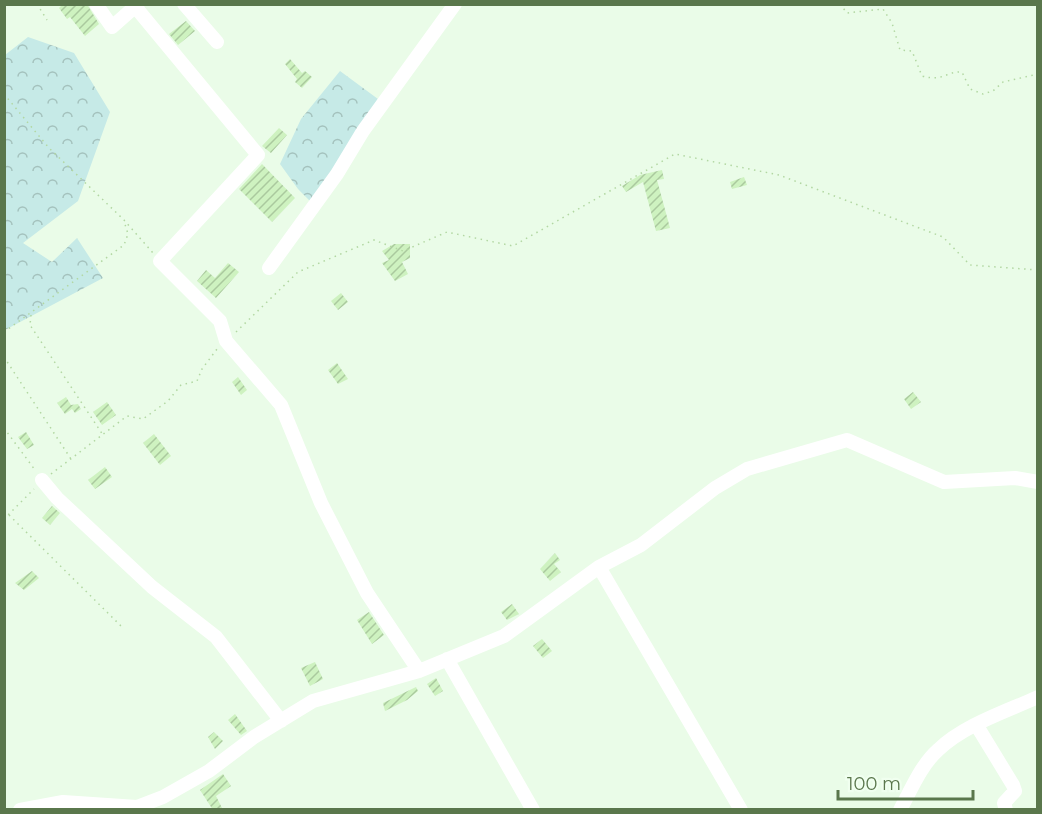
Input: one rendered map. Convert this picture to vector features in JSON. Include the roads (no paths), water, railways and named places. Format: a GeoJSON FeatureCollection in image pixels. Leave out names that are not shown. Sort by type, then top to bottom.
{"type":"FeatureCollection","features":[{"type":"Feature","properties":{"kind":"street"},"geometry":{"type":"LineString","coordinates":[[96,4],[112,27],[136,5],[258,155],[160,261],[220,321],[224,336],[281,405],[321,503],[367,593],[419,671]]}},
{"type":"Feature","properties":{"kind":"street"},"geometry":{"type":"LineString","coordinates":[[184,4],[217,42]]}},
{"type":"Feature","properties":{"kind":"street"},"geometry":{"type":"LineString","coordinates":[[269,268],[337,174],[363,131],[456,4]]}},
{"type":"Feature","properties":{"kind":"street"},"geometry":{"type":"LineString","coordinates":[[20,810],[63,802],[137,807],[163,798],[209,771],[280,721],[313,701],[419,671],[504,636],[599,567],[640,545],[715,488],[747,469],[847,440],[944,482],[1015,478],[1038,482]]}},
{"type":"Feature","properties":{"kind":"street"},"geometry":{"type":"LineString","coordinates":[[42,480],[57,498],[153,587],[216,637],[280,721]]}},
{"type":"Feature","properties":{"kind":"street"},"geometry":{"type":"LineString","coordinates":[[599,567],[741,810]]}},
{"type":"Feature","properties":{"kind":"street"},"geometry":{"type":"LineString","coordinates":[[447,659],[533,810]]}},
{"type":"Feature","properties":{"kind":"street"},"geometry":{"type":"LineString","coordinates":[[900,810],[922,770],[937,750],[957,736],[1038,697]]}},
{"type":"Feature","properties":{"kind":"street"},"geometry":{"type":"LineString","coordinates":[[977,726],[1013,785],[1015,791],[1004,803],[1006,810]]}}]}
